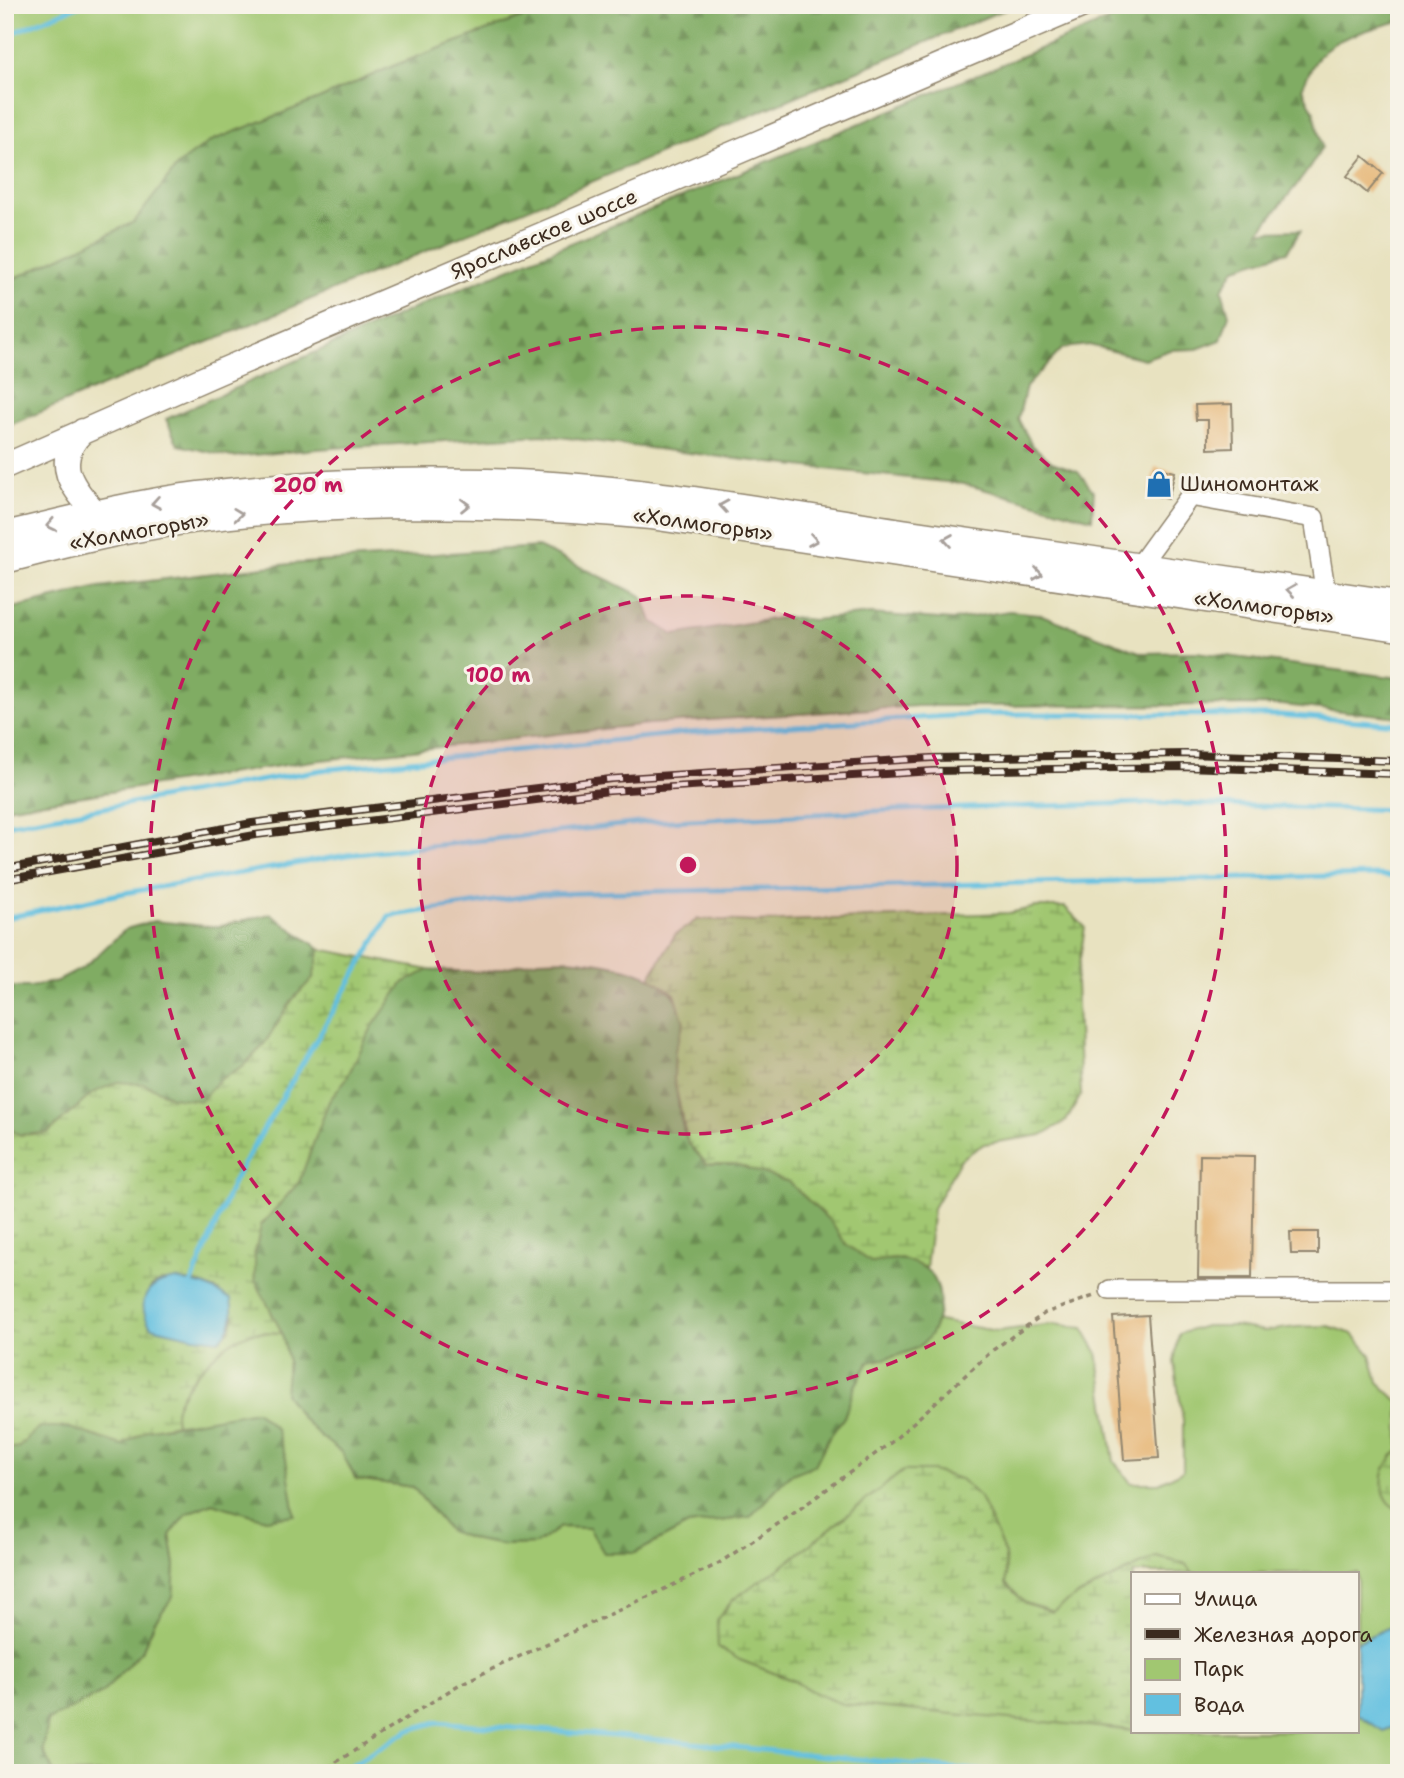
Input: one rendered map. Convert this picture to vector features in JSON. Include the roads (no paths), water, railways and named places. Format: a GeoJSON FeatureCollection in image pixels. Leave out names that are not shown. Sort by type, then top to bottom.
{"type":"FeatureCollection","features":[{"type":"Feature","properties":{"kind":"highway","name":"«Холмогоры»"},"geometry":{"type":"LineString","coordinates":[[5,536],[198,496],[269,489],[419,482],[556,486],[655,495],[1137,569],[1399,605]]}},
{"type":"Feature","properties":{"kind":"highway","name":"«Холмогоры»"},"geometry":{"type":"LineString","coordinates":[[5,558],[122,531],[243,513],[344,506],[487,504],[555,507],[651,515],[1399,627]]}},
{"type":"Feature","properties":{"kind":"highway"},"geometry":{"type":"LineString","coordinates":[[97,515],[122,531]]}},
{"type":"Feature","properties":{"kind":"main road","name":"Ярославское шоссе"},"geometry":{"type":"LineString","coordinates":[[5,466],[1083,5]]}},
{"type":"Feature","properties":{"kind":"main road"},"geometry":{"type":"LineString","coordinates":[[84,430],[67,450],[66,464],[78,494],[97,515]]}},
{"type":"Feature","properties":{"kind":"street"},"geometry":{"type":"LineString","coordinates":[[1137,569],[1190,496],[1314,518],[1326,595]]}},
{"type":"Feature","properties":{"kind":"street"},"geometry":{"type":"LineString","coordinates":[[1110,1290],[1399,1290]]}},
{"type":"Feature","properties":{"kind":"water"},"geometry":{"type":"Polygon","coordinates":[[[176,1279],[206,1286],[231,1299],[231,1321],[219,1340],[151,1327],[144,1309],[146,1295],[157,1285],[176,1279]]]}},
{"type":"Feature","properties":{"kind":"water"},"geometry":{"type":"Polygon","coordinates":[[[1399,1623],[1399,1725],[1383,1731],[1358,1715],[1358,1642],[1399,1623]]]}},
{"type":"Feature","properties":{"kind":"waterway"},"geometry":{"type":"LineString","coordinates":[[5,36],[80,5]]}},
{"type":"Feature","properties":{"kind":"waterway"},"geometry":{"type":"LineString","coordinates":[[5,825],[321,770],[686,733],[981,714],[1280,715],[1399,724]]}},
{"type":"Feature","properties":{"kind":"waterway"},"geometry":{"type":"LineString","coordinates":[[5,918],[124,893],[347,855],[649,822],[896,810],[1144,803],[1399,810]]}},
{"type":"Feature","properties":{"kind":"waterway"},"geometry":{"type":"LineString","coordinates":[[190,1287],[234,1180],[389,916],[541,894],[1377,875],[1399,877]]}},
{"type":"Feature","properties":{"kind":"waterway"},"geometry":{"type":"LineString","coordinates":[[339,1773],[409,1730],[437,1722],[640,1738],[1002,1773]]}},
{"type":"Feature","properties":{"kind":"railway"},"geometry":{"type":"LineString","coordinates":[[5,869],[252,823],[611,779],[931,758],[1186,754],[1399,761]]}},
{"type":"Feature","properties":{"kind":"railway"},"geometry":{"type":"LineString","coordinates":[[5,880],[255,835],[609,791],[934,771],[1184,767],[1399,774]]}},
{"type":"Feature","properties":{"kind":"place","name":"Шиномонтаж"},"geometry":{"type":"Point","coordinates":[1159,484]}}]}
